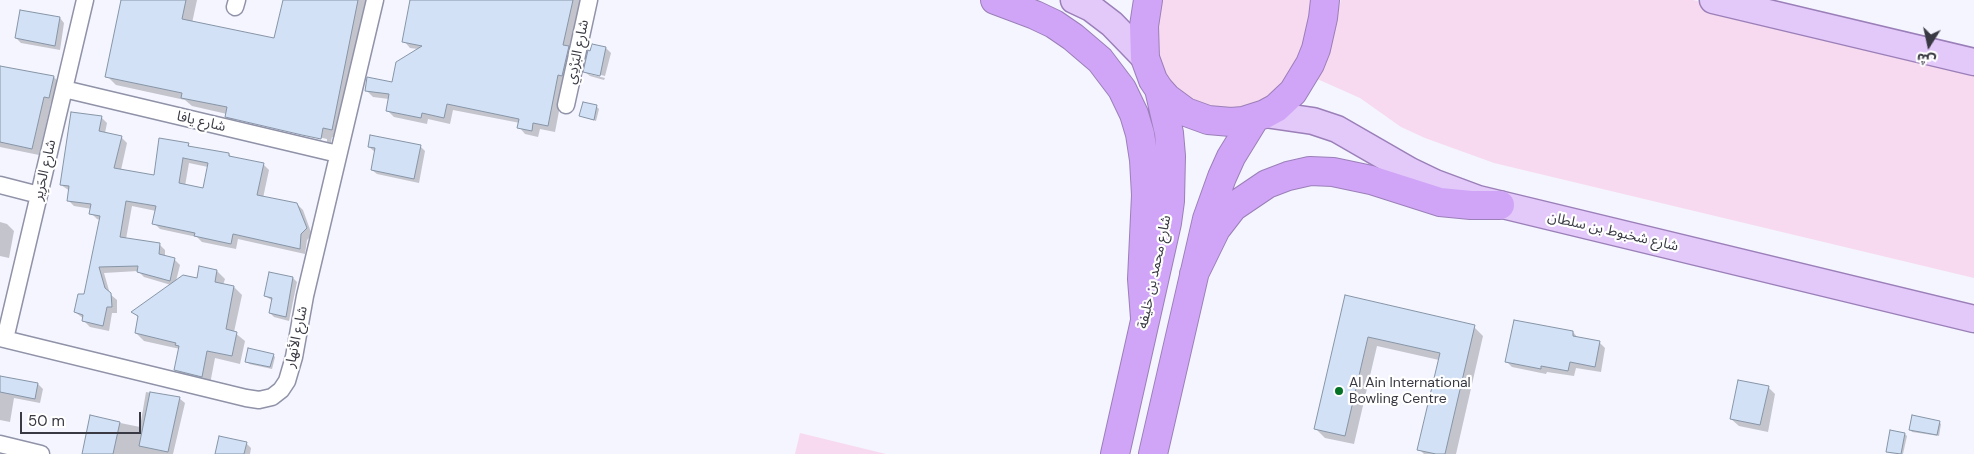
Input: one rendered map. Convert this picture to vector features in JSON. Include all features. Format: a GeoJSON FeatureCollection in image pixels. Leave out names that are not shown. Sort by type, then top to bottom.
{"type":"FeatureCollection","features":[{"type":"Feature","properties":{"kind":"highway"},"geometry":{"type":"LineString","coordinates":[[996,0],[1035,14],[1073,37],[1100,60],[1126,97],[1138,127],[1144,160],[1146,195],[1142,279],[1146,318]]}},
{"type":"Feature","properties":{"kind":"highway"},"geometry":{"type":"LineString","coordinates":[[1148,0],[1144,26],[1145,58],[1153,80],[1159,89],[1176,106],[1197,117],[1232,122],[1260,116],[1285,101],[1293,92],[1310,64],[1320,34],[1325,0]]}},
{"type":"Feature","properties":{"kind":"highway","name":"شارع محمد بن خليفة"},"geometry":{"type":"LineString","coordinates":[[1115,454],[1167,223],[1171,156],[1169,133],[1159,89]]}},
{"type":"Feature","properties":{"kind":"highway"},"geometry":{"type":"LineString","coordinates":[[1153,454],[1194,274],[1214,198],[1232,157],[1260,116]]}},
{"type":"Feature","properties":{"kind":"highway"},"geometry":{"type":"LineString","coordinates":[[1194,274],[1216,229],[1233,207],[1267,184],[1288,176],[1310,171],[1334,172],[1371,180],[1440,202],[1500,205]]}},
{"type":"Feature","properties":{"kind":"main road"},"geometry":{"type":"LineString","coordinates":[[1074,0],[1091,8],[1112,24],[1145,58]]}},
{"type":"Feature","properties":{"kind":"main road"},"geometry":{"type":"LineString","coordinates":[[1713,0],[1974,62]]}},
{"type":"Feature","properties":{"kind":"main road","name":"شارع شخبوط بن سلطان"},"geometry":{"type":"LineString","coordinates":[[1260,116],[1313,121],[1337,129],[1410,171],[1435,183],[1500,205],[1974,319]]}},
{"type":"Feature","properties":{"kind":"street","name":"شارع الحَرِير"},"geometry":{"type":"LineString","coordinates":[[3,338],[85,0]]}},
{"type":"Feature","properties":{"kind":"street","name":"شارع الأنهار"},"geometry":{"type":"LineString","coordinates":[[3,338],[246,398],[259,400],[272,397],[281,390],[287,381],[375,0]]}},
{"type":"Feature","properties":{"kind":"street","name":"شارع البَرْدِي"},"geometry":{"type":"LineString","coordinates":[[566,105],[589,0]]}},
{"type":"Feature","properties":{"kind":"street","name":"شارع يافا"},"geometry":{"type":"LineString","coordinates":[[64,89],[338,154]]}},
{"type":"Feature","properties":{"kind":"street"},"geometry":{"type":"LineString","coordinates":[[0,185],[39,195]]}},
{"type":"Feature","properties":{"kind":"street"},"geometry":{"type":"LineString","coordinates":[[0,444],[41,454]]}},
{"type":"Feature","properties":{"kind":"shaded area"},"geometry":{"type":"Polygon","coordinates":[[[1159,0],[1314,0],[1298,65],[1271,101],[1247,110],[1198,106],[1179,92],[1164,74],[1157,56],[1156,38],[1159,0]]]}},
{"type":"Feature","properties":{"kind":"shaded area"},"geometry":{"type":"Polygon","coordinates":[[[1341,0],[1693,0],[1974,69],[1974,278],[1494,163],[1425,138],[1401,127],[1360,98],[1315,78],[1332,34],[1341,0]]]}},
{"type":"Feature","properties":{"kind":"shaded area"},"geometry":{"type":"Polygon","coordinates":[[[800,433],[886,454],[795,454],[800,433]]]}},
{"type":"Feature","properties":{"kind":"building"},"geometry":{"type":"Polygon","coordinates":[[[121,0],[186,0],[182,19],[274,38],[283,0],[358,0],[332,130],[323,128],[321,139],[302,135],[225,117],[227,107],[181,98],[182,93],[105,77],[121,0]]]}},
{"type":"Feature","properties":{"kind":"building"},"geometry":{"type":"Polygon","coordinates":[[[410,0],[573,0],[563,45],[569,46],[562,76],[558,75],[548,126],[533,123],[532,131],[517,128],[519,119],[447,104],[444,118],[422,113],[421,118],[386,111],[389,94],[365,91],[367,77],[392,82],[396,62],[422,46],[402,42],[410,0]]]}},
{"type":"Feature","properties":{"kind":"building"},"geometry":{"type":"Polygon","coordinates":[[[20,10],[60,17],[55,46],[15,38],[20,10]]]}},
{"type":"Feature","properties":{"kind":"building"},"geometry":{"type":"Polygon","coordinates":[[[592,44],[606,47],[600,76],[583,72],[588,50],[590,51],[592,44]]]}},
{"type":"Feature","properties":{"kind":"building"},"geometry":{"type":"Polygon","coordinates":[[[0,66],[54,76],[49,98],[44,97],[32,149],[0,142],[0,66]]]}},
{"type":"Feature","properties":{"kind":"building"},"geometry":{"type":"Polygon","coordinates":[[[583,102],[597,105],[594,120],[579,116],[583,102]]]}},
{"type":"Feature","properties":{"kind":"building"},"geometry":{"type":"Polygon","coordinates":[[[71,112],[102,116],[99,131],[122,136],[114,168],[154,175],[159,138],[189,143],[188,146],[229,153],[229,156],[264,163],[257,195],[297,203],[307,228],[301,234],[300,249],[233,234],[231,244],[194,236],[195,233],[152,224],[156,206],[126,201],[120,237],[160,243],[159,254],[175,258],[170,281],[137,272],[138,266],[99,267],[105,288],[111,293],[112,307],[107,307],[103,326],[82,321],[83,315],[74,312],[78,294],[84,294],[100,216],[89,214],[91,204],[67,201],[69,186],[60,185],[71,112]],[[183,158],[179,183],[203,188],[208,163],[183,158]]]}},
{"type":"Feature","properties":{"kind":"building"},"geometry":{"type":"Polygon","coordinates":[[[370,135],[421,145],[414,179],[371,170],[375,148],[368,147],[370,135]]]}},
{"type":"Feature","properties":{"kind":"building"},"geometry":{"type":"Polygon","coordinates":[[[199,266],[217,270],[215,282],[234,286],[226,329],[237,332],[232,356],[207,351],[202,377],[174,370],[179,346],[175,345],[176,343],[135,333],[138,316],[131,312],[183,275],[197,278],[199,266]]]}},
{"type":"Feature","properties":{"kind":"building"},"geometry":{"type":"Polygon","coordinates":[[[269,272],[293,277],[286,317],[269,313],[272,298],[264,296],[269,272]]]}},
{"type":"Feature","properties":{"kind":"building","name":"Al Ain International Bowling Centre"},"geometry":{"type":"Polygon","coordinates":[[[1345,295],[1475,325],[1445,454],[1417,450],[1440,353],[1368,337],[1345,436],[1314,429],[1345,295]]]}},
{"type":"Feature","properties":{"kind":"building"},"geometry":{"type":"Polygon","coordinates":[[[1514,320],[1573,331],[1573,336],[1600,341],[1595,367],[1570,362],[1568,371],[1541,366],[1541,369],[1505,362],[1514,320]]]}},
{"type":"Feature","properties":{"kind":"building"},"geometry":{"type":"Polygon","coordinates":[[[248,348],[274,354],[270,367],[245,362],[248,348]]]}},
{"type":"Feature","properties":{"kind":"building"},"geometry":{"type":"Polygon","coordinates":[[[0,376],[38,383],[35,399],[0,392],[0,376]]]}},
{"type":"Feature","properties":{"kind":"building"},"geometry":{"type":"Polygon","coordinates":[[[1738,380],[1769,386],[1760,425],[1730,419],[1738,380]]]}},
{"type":"Feature","properties":{"kind":"building"},"geometry":{"type":"Polygon","coordinates":[[[150,392],[180,397],[168,452],[139,446],[150,392]]]}},
{"type":"Feature","properties":{"kind":"building"},"geometry":{"type":"Polygon","coordinates":[[[90,415],[120,422],[113,454],[82,454],[90,415]]]}},
{"type":"Feature","properties":{"kind":"building"},"geometry":{"type":"Polygon","coordinates":[[[1912,415],[1940,421],[1937,435],[1909,430],[1912,415]]]}},
{"type":"Feature","properties":{"kind":"building"},"geometry":{"type":"Polygon","coordinates":[[[1890,430],[1905,433],[1901,454],[1886,452],[1890,430]]]}},
{"type":"Feature","properties":{"kind":"building"},"geometry":{"type":"Polygon","coordinates":[[[219,436],[247,442],[244,454],[215,454],[219,436]]]}},
{"type":"Feature","properties":{"kind":"place","name":"Al Ain International Bowling Centre"},"geometry":{"type":"Point","coordinates":[1339,391]}}]}
